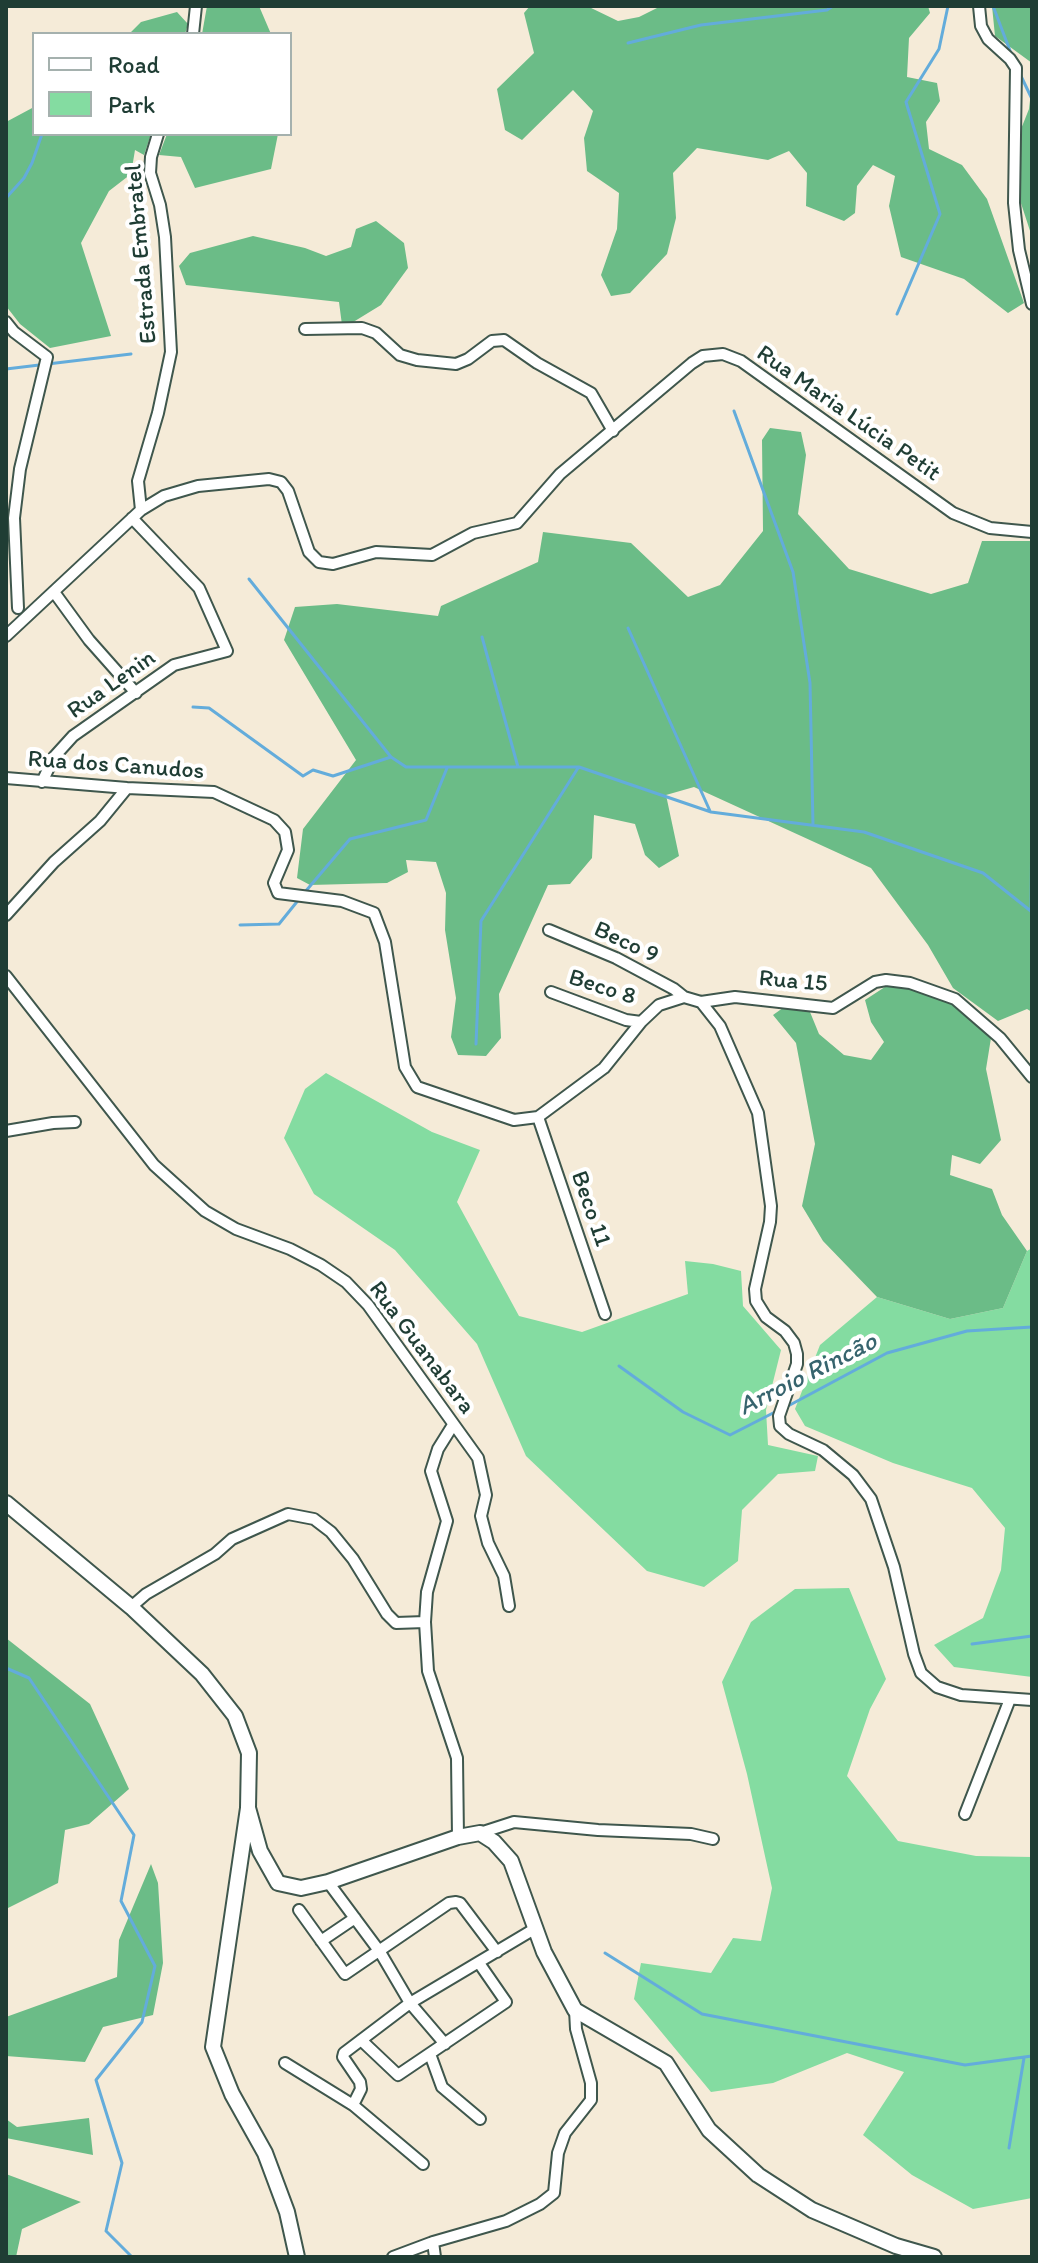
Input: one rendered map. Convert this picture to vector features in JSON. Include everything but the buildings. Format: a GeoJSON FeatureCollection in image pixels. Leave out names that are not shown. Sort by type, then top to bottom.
{"type":"FeatureCollection","features":[{"type":"Feature","properties":{"kind":"street"},"geometry":{"type":"LineString","coordinates":[[193,32],[196,6]]}},
{"type":"Feature","properties":{"kind":"street"},"geometry":{"type":"LineString","coordinates":[[979,6],[981,26],[988,39],[1016,68],[1014,203],[1019,250],[1032,304]]}},
{"type":"Feature","properties":{"kind":"street","name":"Estrada Embratel"},"geometry":{"type":"LineString","coordinates":[[141,510],[138,481],[158,413],[171,352],[165,237],[160,205],[150,173],[157,136]]}},
{"type":"Feature","properties":{"kind":"street"},"geometry":{"type":"LineString","coordinates":[[6,322],[14,332],[47,357],[20,469],[14,518],[18,608],[25,619]]}},
{"type":"Feature","properties":{"kind":"street"},"geometry":{"type":"LineString","coordinates":[[305,329],[362,328],[376,333],[400,355],[456,364],[492,341],[504,340],[537,363],[591,393],[613,431]]}},
{"type":"Feature","properties":{"kind":"street","name":"Rua Maria Lúcia Petit"},"geometry":{"type":"LineString","coordinates":[[141,510],[164,496],[198,486],[269,479],[281,482],[288,491],[309,552],[319,562],[333,564],[376,552],[432,555],[473,533],[517,523],[560,474],[692,363],[703,356],[723,354],[741,361],[953,513],[990,528],[1032,532]]}},
{"type":"Feature","properties":{"kind":"street"},"geometry":{"type":"LineString","coordinates":[[6,505],[14,518]]}},
{"type":"Feature","properties":{"kind":"street"},"geometry":{"type":"LineString","coordinates":[[6,636],[141,510]]}},
{"type":"Feature","properties":{"kind":"street","name":"Rua Lenin"},"geometry":{"type":"LineString","coordinates":[[42,782],[54,757],[73,736],[174,665],[227,651],[199,588],[132,518]]}},
{"type":"Feature","properties":{"kind":"street"},"geometry":{"type":"LineString","coordinates":[[54,592],[89,640],[136,693]]}},
{"type":"Feature","properties":{"kind":"street"},"geometry":{"type":"LineString","coordinates":[[6,602],[18,608]]}},
{"type":"Feature","properties":{"kind":"street","name":"Rua dos Canudos"},"geometry":{"type":"LineString","coordinates":[[6,778],[214,792],[274,820],[285,832],[288,850],[274,883],[278,893],[342,901],[374,913],[385,942],[405,1067],[417,1087],[514,1120],[538,1117]]}},
{"type":"Feature","properties":{"kind":"street"},"geometry":{"type":"LineString","coordinates":[[6,915],[54,862],[100,821],[127,788]]}},
{"type":"Feature","properties":{"kind":"street","name":"Beco 9"},"geometry":{"type":"LineString","coordinates":[[549,930],[616,958],[684,997]]}},
{"type":"Feature","properties":{"kind":"street","name":"Rua Guanabara"},"geometry":{"type":"LineString","coordinates":[[6,976],[154,1165],[205,1211],[236,1229],[290,1249],[346,1282],[368,1305],[478,1458],[486,1495],[481,1516],[488,1543],[504,1576],[509,1606]]}},
{"type":"Feature","properties":{"kind":"street","name":"Rua 15"},"geometry":{"type":"LineString","coordinates":[[701,1002],[735,997],[833,1008],[875,982],[910,983],[955,999],[1000,1038],[1032,1077]]}},
{"type":"Feature","properties":{"kind":"street","name":"Beco 8"},"geometry":{"type":"LineString","coordinates":[[551,992],[626,1020],[641,1022]]}},
{"type":"Feature","properties":{"kind":"street"},"geometry":{"type":"LineString","coordinates":[[538,1117],[604,1068],[659,1005],[684,997],[701,1002],[720,1026],[758,1113],[771,1206],[755,1289],[756,1301],[766,1317],[785,1331],[794,1343],[797,1354],[797,1364],[779,1416],[780,1426],[789,1434],[823,1450],[853,1475],[871,1499],[894,1567],[921,1673],[937,1687],[961,1695],[1032,1700]]}},
{"type":"Feature","properties":{"kind":"street","name":"Beco 11"},"geometry":{"type":"LineString","coordinates":[[538,1117],[605,1314]]}},
{"type":"Feature","properties":{"kind":"street"},"geometry":{"type":"LineString","coordinates":[[6,1131],[75,1122]]}},
{"type":"Feature","properties":{"kind":"street"},"geometry":{"type":"LineString","coordinates":[[453,1425],[438,1449],[431,1471],[447,1521],[427,1592],[425,1622],[428,1671],[457,1758],[458,1837]]}},
{"type":"Feature","properties":{"kind":"street"},"geometry":{"type":"LineString","coordinates":[[6,1503],[131,1607],[202,1674],[235,1716],[249,1753],[248,1808],[213,2047],[232,2094],[265,2153],[287,2212],[297,2257]]}},
{"type":"Feature","properties":{"kind":"street"},"geometry":{"type":"LineString","coordinates":[[131,1607],[146,1594],[215,1554],[232,1539],[288,1514],[314,1519],[331,1532],[396,1623],[425,1622]]}},
{"type":"Feature","properties":{"kind":"street"},"geometry":{"type":"LineString","coordinates":[[965,1814],[1010,1699]]}},
{"type":"Feature","properties":{"kind":"street"},"geometry":{"type":"LineString","coordinates":[[248,1808],[260,1851],[278,1883],[301,1888],[514,1822],[691,1834],[713,1839]]}},
{"type":"Feature","properties":{"kind":"street"},"geometry":{"type":"LineString","coordinates":[[480,1833],[494,1842],[511,1861],[562,1991],[575,2010],[666,2063],[709,2130],[758,2175],[812,2210],[896,2246],[934,2257]]}},
{"type":"Feature","properties":{"kind":"street"},"geometry":{"type":"LineString","coordinates":[[328,1882],[380,1952],[410,2003],[445,2044]]}},
{"type":"Feature","properties":{"kind":"street"},"geometry":{"type":"LineString","coordinates":[[299,1910],[345,1974],[449,1903],[460,1903],[497,1952]]}},
{"type":"Feature","properties":{"kind":"street"},"geometry":{"type":"LineString","coordinates":[[321,1941],[355,1918]]}},
{"type":"Feature","properties":{"kind":"street"},"geometry":{"type":"LineString","coordinates":[[353,2105],[361,2089],[360,2082],[343,2055],[410,2003],[536,1928]]}},
{"type":"Feature","properties":{"kind":"street"},"geometry":{"type":"LineString","coordinates":[[361,2040],[398,2075],[506,2002],[479,1963]]}},
{"type":"Feature","properties":{"kind":"street"},"geometry":{"type":"LineString","coordinates":[[393,2257],[506,2221],[540,2204],[554,2193],[558,2153],[565,2133],[591,2100],[591,2083],[576,2029],[575,2010]]}},
{"type":"Feature","properties":{"kind":"street"},"geometry":{"type":"LineString","coordinates":[[430,2054],[442,2087],[480,2119]]}},
{"type":"Feature","properties":{"kind":"street"},"geometry":{"type":"LineString","coordinates":[[285,2063],[353,2105],[423,2164]]}},
{"type":"Feature","properties":{"kind":"street"},"geometry":{"type":"LineString","coordinates":[[433,2242],[435,2257]]}},
{"type":"Feature","properties":{"kind":"green space"},"geometry":{"type":"Polygon","coordinates":[[[207,6],[259,6],[270,32],[202,32],[207,6]]]}},
{"type":"Feature","properties":{"kind":"green space"},"geometry":{"type":"Polygon","coordinates":[[[530,6],[587,6],[618,21],[639,17],[661,6],[928,6],[930,13],[909,38],[907,77],[937,83],[940,101],[926,122],[929,149],[962,165],[987,199],[1024,303],[1008,313],[964,279],[901,257],[889,206],[895,176],[873,165],[857,186],[855,213],[844,221],[806,206],[807,173],[789,151],[768,160],[697,148],[673,173],[676,218],[667,254],[630,293],[611,296],[601,275],[617,229],[619,193],[587,171],[584,138],[593,111],[573,90],[522,140],[505,130],[497,89],[534,53],[524,13],[530,6]]]}},
{"type":"Feature","properties":{"kind":"green space"},"geometry":{"type":"Polygon","coordinates":[[[992,6],[1032,6],[1032,63],[995,36],[992,6]]]}},
{"type":"Feature","properties":{"kind":"green space"},"geometry":{"type":"Polygon","coordinates":[[[177,12],[188,24],[186,32],[131,32],[141,22],[177,12]]]}},
{"type":"Feature","properties":{"kind":"green space"},"geometry":{"type":"Polygon","coordinates":[[[1032,83],[1032,237],[1018,194],[1015,144],[1029,109],[1032,83]]]}},
{"type":"Feature","properties":{"kind":"green space"},"geometry":{"type":"Polygon","coordinates":[[[32,108],[32,136],[150,136],[144,155],[135,150],[131,174],[109,191],[81,243],[111,336],[50,348],[20,324],[6,306],[6,122],[32,108]]]}},
{"type":"Feature","properties":{"kind":"green space"},"geometry":{"type":"Polygon","coordinates":[[[166,136],[278,136],[271,169],[195,188],[181,157],[159,155],[166,136]]]}},
{"type":"Feature","properties":{"kind":"green space"},"geometry":{"type":"Polygon","coordinates":[[[376,221],[404,243],[408,268],[381,305],[350,324],[342,325],[339,302],[186,285],[179,266],[190,253],[253,236],[326,256],[351,247],[356,229],[376,221]]]}},
{"type":"Feature","properties":{"kind":"green space"},"geometry":{"type":"Polygon","coordinates":[[[770,428],[801,432],[806,455],[798,514],[849,569],[931,594],[968,583],[982,541],[1032,541],[1032,1012],[1027,1009],[998,1021],[953,988],[928,945],[871,868],[694,787],[666,795],[679,856],[659,868],[645,855],[635,824],[594,815],[592,858],[570,884],[548,885],[499,994],[501,1038],[486,1056],[458,1055],[451,1037],[456,998],[445,930],[446,893],[436,862],[406,860],[408,872],[387,883],[310,885],[297,878],[303,829],[356,760],[284,640],[295,607],[337,604],[438,616],[441,606],[538,562],[543,532],[631,543],[688,597],[720,585],[763,531],[762,440],[770,428]]]}},
{"type":"Feature","properties":{"kind":"green space"},"geometry":{"type":"Polygon","coordinates":[[[891,983],[946,1000],[991,1038],[986,1069],[1001,1140],[980,1164],[952,1155],[950,1175],[992,1189],[1002,1215],[1027,1251],[1003,1308],[950,1319],[877,1297],[823,1241],[802,1206],[815,1144],[796,1043],[773,1015],[787,1005],[810,1012],[819,1034],[844,1055],[871,1060],[884,1042],[871,1022],[865,1000],[891,983]]]}},
{"type":"Feature","properties":{"kind":"green space"},"geometry":{"type":"Polygon","coordinates":[[[326,1073],[432,1132],[480,1150],[457,1202],[519,1316],[582,1332],[688,1294],[685,1261],[741,1271],[743,1306],[781,1350],[766,1410],[768,1445],[818,1456],[815,1471],[778,1474],[742,1510],[738,1561],[704,1587],[647,1571],[526,1456],[477,1344],[395,1250],[314,1194],[284,1138],[305,1089],[326,1073]]]}},
{"type":"Feature","properties":{"kind":"green space"},"geometry":{"type":"Polygon","coordinates":[[[1032,1248],[1032,1677],[954,1667],[934,1645],[983,1618],[1001,1570],[1005,1528],[972,1488],[893,1463],[805,1426],[795,1409],[820,1345],[877,1297],[950,1319],[1003,1308],[1027,1251],[1032,1248]]]}},
{"type":"Feature","properties":{"kind":"green space"},"geometry":{"type":"Polygon","coordinates":[[[849,1588],[886,1679],[870,1709],[847,1776],[898,1841],[976,1856],[1032,1857],[1032,2198],[973,2209],[912,2175],[863,2135],[904,2072],[847,2053],[773,2083],[711,2092],[634,1999],[641,1963],[711,1973],[733,1938],[761,1941],[772,1888],[747,1774],[722,1682],[751,1622],[795,1589],[849,1588]]]}},
{"type":"Feature","properties":{"kind":"green space"},"geometry":{"type":"Polygon","coordinates":[[[6,1638],[90,1704],[129,1789],[89,1824],[65,1830],[58,1883],[6,1909],[6,1638]]]}},
{"type":"Feature","properties":{"kind":"green space"},"geometry":{"type":"Polygon","coordinates":[[[151,1864],[158,1883],[163,1963],[153,2015],[103,2027],[85,2062],[6,2056],[6,2017],[117,1977],[119,1940],[151,1864]]]}},
{"type":"Feature","properties":{"kind":"green space"},"geometry":{"type":"Polygon","coordinates":[[[89,2118],[93,2155],[6,2138],[6,2119],[17,2127],[89,2118]]]}},
{"type":"Feature","properties":{"kind":"green space"},"geometry":{"type":"Polygon","coordinates":[[[6,2174],[81,2202],[22,2229],[16,2257],[6,2257],[6,2174]]]}},
{"type":"Feature","properties":{"kind":"waterway"},"geometry":{"type":"LineString","coordinates":[[628,43],[701,25],[827,10],[833,6]]}},
{"type":"Feature","properties":{"kind":"waterway"},"geometry":{"type":"LineString","coordinates":[[897,314],[940,214],[906,102],[939,49],[948,6]]}},
{"type":"Feature","properties":{"kind":"waterway"},"geometry":{"type":"LineString","coordinates":[[993,6],[1012,56]]}},
{"type":"Feature","properties":{"kind":"waterway"},"geometry":{"type":"LineString","coordinates":[[1020,74],[1032,99]]}},
{"type":"Feature","properties":{"kind":"waterway"},"geometry":{"type":"LineString","coordinates":[[6,198],[24,178],[41,136]]}},
{"type":"Feature","properties":{"kind":"waterway"},"geometry":{"type":"LineString","coordinates":[[6,369],[131,354]]}},
{"type":"Feature","properties":{"kind":"waterway"},"geometry":{"type":"LineString","coordinates":[[734,411],[793,572],[810,683],[813,825]]}},
{"type":"Feature","properties":{"kind":"waterway"},"geometry":{"type":"LineString","coordinates":[[249,579],[391,757]]}},
{"type":"Feature","properties":{"kind":"waterway"},"geometry":{"type":"LineString","coordinates":[[628,628],[710,811]]}},
{"type":"Feature","properties":{"kind":"waterway"},"geometry":{"type":"LineString","coordinates":[[482,637],[518,767]]}},
{"type":"Feature","properties":{"kind":"waterway"},"geometry":{"type":"LineString","coordinates":[[193,707],[209,708],[303,776],[313,770],[333,776],[391,757],[406,767],[579,767],[711,812],[864,832],[983,873],[1032,912]]}},
{"type":"Feature","properties":{"kind":"waterway"},"geometry":{"type":"LineString","coordinates":[[305,892],[350,839],[426,820],[447,768]]}},
{"type":"Feature","properties":{"kind":"waterway"},"geometry":{"type":"LineString","coordinates":[[476,1044],[481,921],[578,768]]}},
{"type":"Feature","properties":{"kind":"waterway"},"geometry":{"type":"LineString","coordinates":[[1031,911],[1032,811]]}},
{"type":"Feature","properties":{"kind":"waterway"},"geometry":{"type":"LineString","coordinates":[[240,925],[279,924],[300,898]]}},
{"type":"Feature","properties":{"kind":"waterway","name":"Arroio Rincão"},"geometry":{"type":"LineString","coordinates":[[788,1406],[887,1353],[967,1331],[1032,1327]]}},
{"type":"Feature","properties":{"kind":"waterway","name":"Arroio Rincão"},"geometry":{"type":"LineString","coordinates":[[619,1366],[683,1412],[730,1435],[777,1411]]}},
{"type":"Feature","properties":{"kind":"waterway"},"geometry":{"type":"LineString","coordinates":[[972,1644],[1032,1636]]}},
{"type":"Feature","properties":{"kind":"waterway"},"geometry":{"type":"LineString","coordinates":[[6,1668],[29,1678],[134,1835],[121,1901],[155,1966],[142,2022],[96,2080],[122,2163],[106,2231],[132,2257]]}},
{"type":"Feature","properties":{"kind":"waterway"},"geometry":{"type":"LineString","coordinates":[[605,1953],[702,2014],[965,2065],[1032,2056]]}},
{"type":"Feature","properties":{"kind":"waterway"},"geometry":{"type":"LineString","coordinates":[[1009,2148],[1024,2058]]}}]}
